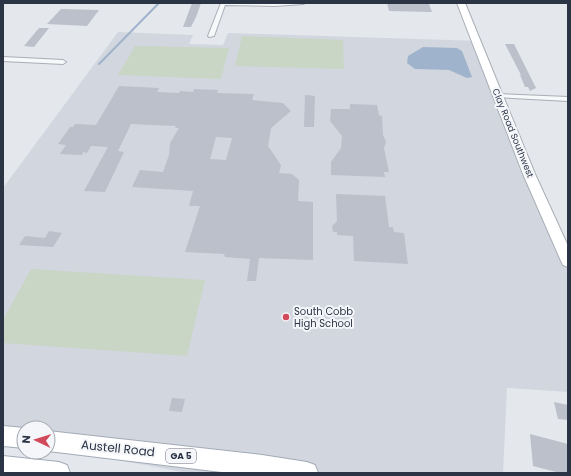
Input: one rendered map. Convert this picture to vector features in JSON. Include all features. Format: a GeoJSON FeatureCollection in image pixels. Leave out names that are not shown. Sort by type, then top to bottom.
{"type":"FeatureCollection","features":[{"type":"Feature","properties":{"kind":"main road"},"geometry":{"type":"LineString","coordinates":[[3,436],[16,437]]}},
{"type":"Feature","properties":{"kind":"main road","name":"Austell Road"},"geometry":{"type":"LineString","coordinates":[[56,442],[241,463],[307,473]]}},
{"type":"Feature","properties":{"kind":"main road"},"geometry":{"type":"LineString","coordinates":[[3,467],[59,473]]}},
{"type":"Feature","properties":{"kind":"street"},"geometry":{"type":"LineString","coordinates":[[211,36],[223,3],[275,5],[303,3]]}},
{"type":"Feature","properties":{"kind":"street","name":"Clay Road Southwest"},"geometry":{"type":"LineString","coordinates":[[461,3],[529,174],[568,261]]}},
{"type":"Feature","properties":{"kind":"street"},"geometry":{"type":"LineString","coordinates":[[3,59],[63,62]]}},
{"type":"Feature","properties":{"kind":"street"},"geometry":{"type":"LineString","coordinates":[[497,96],[568,99]]}},
{"type":"Feature","properties":{"kind":"shaded area","name":"South Cobb High School"},"geometry":{"type":"Polygon","coordinates":[[[118,32],[193,35],[189,44],[223,45],[228,33],[480,41],[499,93],[568,246],[568,392],[507,388],[503,473],[188,473],[56,448],[56,420],[16,420],[16,431],[3,437],[3,188],[118,32]]]}},
{"type":"Feature","properties":{"kind":"green space"},"geometry":{"type":"Polygon","coordinates":[[[242,36],[343,40],[344,69],[235,66],[242,36]]]}},
{"type":"Feature","properties":{"kind":"green space"},"geometry":{"type":"Polygon","coordinates":[[[135,46],[229,48],[221,79],[118,75],[135,46]]]}},
{"type":"Feature","properties":{"kind":"green space"},"geometry":{"type":"Polygon","coordinates":[[[31,269],[205,280],[187,356],[3,343],[3,320],[31,269]]]}},
{"type":"Feature","properties":{"kind":"water"},"geometry":{"type":"Polygon","coordinates":[[[423,47],[457,48],[462,51],[472,77],[467,78],[449,70],[415,69],[407,63],[408,56],[423,47]]]}},
{"type":"Feature","properties":{"kind":"building"},"geometry":{"type":"Polygon","coordinates":[[[192,3],[201,3],[191,27],[183,27],[192,3]]]}},
{"type":"Feature","properties":{"kind":"building"},"geometry":{"type":"Polygon","coordinates":[[[387,3],[429,4],[432,12],[389,11],[387,3]]]}},
{"type":"Feature","properties":{"kind":"building"},"geometry":{"type":"Polygon","coordinates":[[[61,9],[99,10],[87,26],[47,24],[61,9]]]}},
{"type":"Feature","properties":{"kind":"building"},"geometry":{"type":"Polygon","coordinates":[[[39,28],[49,28],[34,47],[24,46],[39,28]]]}},
{"type":"Feature","properties":{"kind":"building"},"geometry":{"type":"Polygon","coordinates":[[[505,44],[514,44],[536,88],[530,91],[528,87],[525,87],[521,75],[505,44]]]}},
{"type":"Feature","properties":{"kind":"building"},"geometry":{"type":"Polygon","coordinates":[[[119,86],[159,88],[157,92],[179,93],[180,91],[193,92],[194,89],[218,90],[217,93],[254,94],[252,100],[283,103],[291,111],[271,128],[268,146],[281,165],[279,173],[292,174],[299,180],[298,201],[313,202],[313,260],[259,258],[256,281],[247,281],[250,259],[225,257],[224,254],[185,252],[200,206],[189,206],[193,191],[132,187],[140,170],[163,172],[169,155],[170,143],[179,128],[175,128],[176,126],[131,124],[118,151],[124,152],[105,192],[84,191],[108,147],[91,146],[87,153],[83,152],[82,155],[60,154],[66,145],[58,144],[70,127],[73,127],[75,124],[96,125],[119,86]],[[216,137],[210,159],[226,160],[232,138],[216,137]]]}},
{"type":"Feature","properties":{"kind":"building"},"geometry":{"type":"Polygon","coordinates":[[[305,95],[315,96],[314,127],[304,127],[305,95]]]}},
{"type":"Feature","properties":{"kind":"building"},"geometry":{"type":"Polygon","coordinates":[[[350,104],[377,105],[379,115],[382,116],[383,135],[386,142],[384,148],[389,172],[384,172],[385,177],[331,175],[331,162],[341,148],[342,136],[330,121],[331,109],[350,109],[350,104]]]}},
{"type":"Feature","properties":{"kind":"building"},"geometry":{"type":"Polygon","coordinates":[[[336,194],[385,196],[389,227],[393,227],[394,232],[404,233],[408,264],[354,261],[353,236],[337,235],[337,232],[333,232],[332,226],[337,221],[336,194]]]}},
{"type":"Feature","properties":{"kind":"building"},"geometry":{"type":"Polygon","coordinates":[[[49,231],[62,233],[53,247],[19,245],[25,236],[45,238],[49,231]]]}},
{"type":"Feature","properties":{"kind":"building"},"geometry":{"type":"Polygon","coordinates":[[[172,398],[185,399],[182,412],[169,411],[172,398]]]}},
{"type":"Feature","properties":{"kind":"building"},"geometry":{"type":"Polygon","coordinates":[[[554,402],[568,405],[568,420],[558,419],[554,402]]]}},
{"type":"Feature","properties":{"kind":"building"},"geometry":{"type":"Polygon","coordinates":[[[530,434],[568,444],[568,473],[560,473],[533,466],[530,434]]]}},
{"type":"Feature","properties":{"kind":"waterway"},"geometry":{"type":"LineString","coordinates":[[99,64],[159,3]]}},
{"type":"Feature","properties":{"kind":"place","name":"South Cobb High School"},"geometry":{"type":"Point","coordinates":[286,317]}}]}
